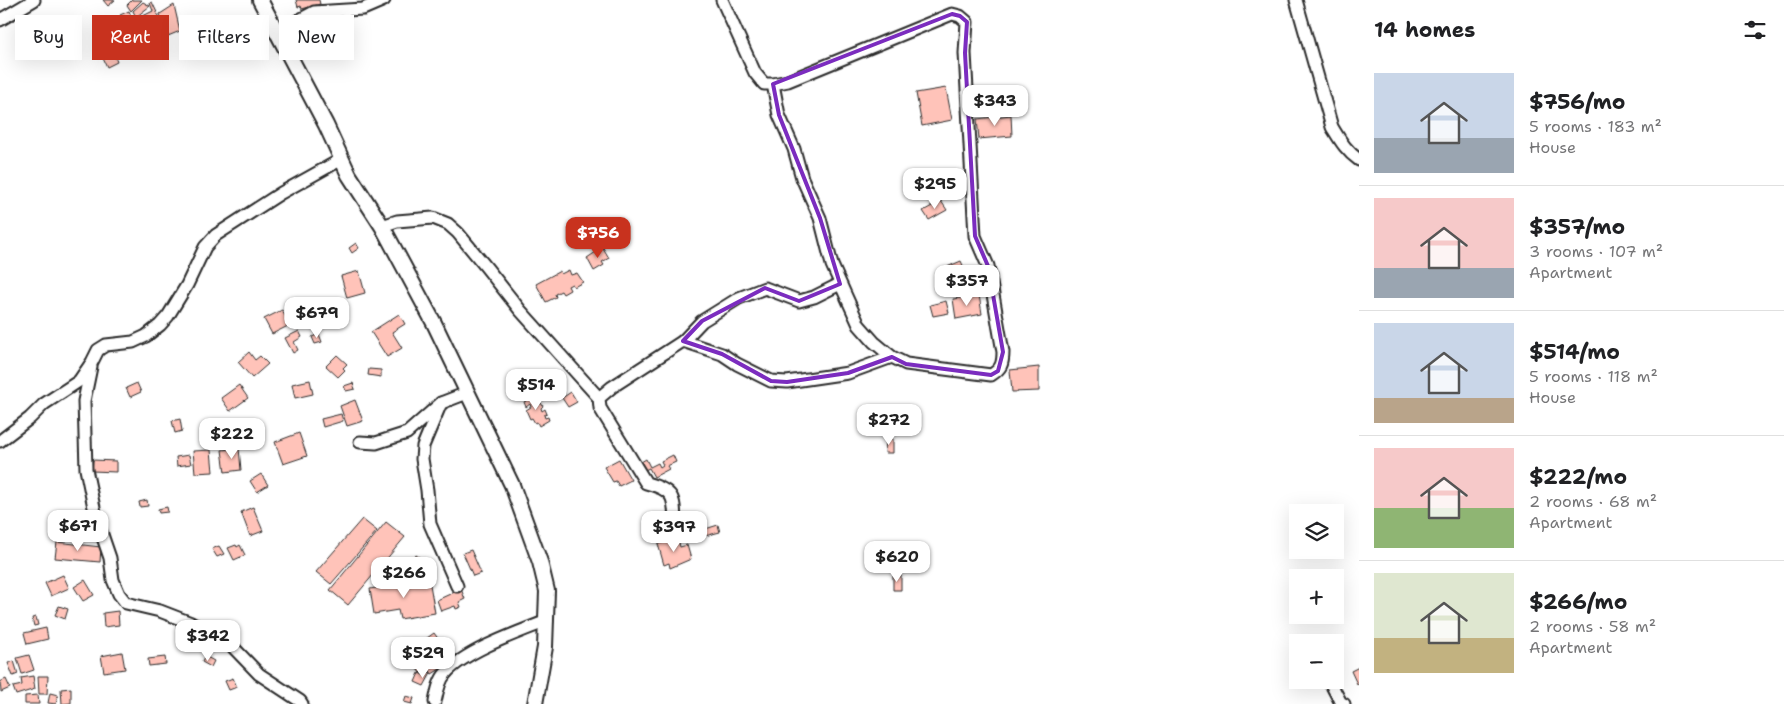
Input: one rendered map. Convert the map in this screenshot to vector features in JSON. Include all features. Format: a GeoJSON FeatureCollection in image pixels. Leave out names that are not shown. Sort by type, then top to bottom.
{"type":"FeatureCollection","features":[{"type":"Feature","properties":{"kind":"street"},"geometry":{"type":"LineString","coordinates":[[0,20],[34,0]]}},
{"type":"Feature","properties":{"kind":"street"},"geometry":{"type":"LineString","coordinates":[[260,0],[326,125],[349,175],[382,226],[434,323],[512,485],[540,562],[547,590],[545,647],[535,704]]}},
{"type":"Feature","properties":{"kind":"street"},"geometry":{"type":"LineString","coordinates":[[276,32],[314,12],[364,9],[384,0]]}},
{"type":"Feature","properties":{"kind":"street"},"geometry":{"type":"LineString","coordinates":[[722,0],[755,72],[764,84],[788,81],[952,14],[960,16],[967,22],[965,53],[975,236],[988,266],[1003,352],[1003,363],[998,371],[991,375],[906,364],[892,357],[874,342],[859,325],[832,265],[820,218],[802,178],[794,149],[779,115],[773,84]]}},
{"type":"Feature","properties":{"kind":"street"},"geometry":{"type":"LineString","coordinates":[[1296,0],[1332,127],[1341,143],[1359,160]]}},
{"type":"Feature","properties":{"kind":"street"},"geometry":{"type":"LineString","coordinates":[[0,442],[44,404],[79,381],[98,350],[106,345],[133,342],[146,336],[160,325],[168,316],[187,285],[205,247],[216,235],[280,193],[342,159]]}},
{"type":"Feature","properties":{"kind":"street"},"geometry":{"type":"LineString","coordinates":[[382,226],[396,221],[433,218],[448,224],[458,233],[520,310],[599,398],[600,408],[646,483],[660,487],[670,494],[674,503],[675,528]]}},
{"type":"Feature","properties":{"kind":"street"},"geometry":{"type":"LineString","coordinates":[[599,398],[612,387],[683,341],[702,321],[739,298],[765,288],[799,301],[814,297],[840,284]]}},
{"type":"Feature","properties":{"kind":"street"},"geometry":{"type":"LineString","coordinates":[[683,341],[722,354],[737,364],[771,381],[787,382],[848,373],[878,364],[892,357]]}},
{"type":"Feature","properties":{"kind":"street"},"geometry":{"type":"LineString","coordinates":[[92,362],[84,401],[86,469],[96,517],[110,558],[113,580],[119,594],[126,603],[168,614],[191,623],[230,644],[259,674],[302,704]]}},
{"type":"Feature","properties":{"kind":"street"},"geometry":{"type":"LineString","coordinates":[[360,442],[376,443],[407,433],[441,403],[467,393]]}},
{"type":"Feature","properties":{"kind":"street"},"geometry":{"type":"LineString","coordinates":[[441,403],[423,446],[422,458],[428,490],[430,524],[457,586]]}},
{"type":"Feature","properties":{"kind":"street"},"geometry":{"type":"LineString","coordinates":[[435,702],[439,686],[446,673],[467,656],[503,638],[547,621]]}},
{"type":"Feature","properties":{"kind":"street"},"geometry":{"type":"LineString","coordinates":[[1334,689],[1341,703],[1344,704]]}},
{"type":"Feature","properties":{"kind":"highlighted area"},"geometry":{"type":"Polygon","coordinates":[[[952,14],[960,16],[967,22],[965,53],[975,236],[988,266],[1003,352],[998,371],[991,375],[906,364],[892,357],[848,373],[787,382],[771,381],[722,354],[683,341],[702,321],[765,288],[799,301],[840,284],[820,218],[779,115],[773,84],[952,14]]]}},
{"type":"Feature","properties":{"kind":"building"},"geometry":{"type":"Polygon","coordinates":[[[103,0],[115,0],[108,6],[103,0]]]}},
{"type":"Feature","properties":{"kind":"building"},"geometry":{"type":"Polygon","coordinates":[[[132,0],[142,0],[131,11],[127,5],[132,0]]]}},
{"type":"Feature","properties":{"kind":"building"},"geometry":{"type":"Polygon","coordinates":[[[296,0],[319,0],[320,4],[302,9],[301,6],[298,7],[296,0]]]}},
{"type":"Feature","properties":{"kind":"building"},"geometry":{"type":"Polygon","coordinates":[[[143,2],[150,6],[139,15],[135,15],[133,11],[143,2]]]}},
{"type":"Feature","properties":{"kind":"building"},"geometry":{"type":"Polygon","coordinates":[[[152,2],[158,15],[145,15],[153,11],[150,3],[152,2]]]}},
{"type":"Feature","properties":{"kind":"building"},"geometry":{"type":"Polygon","coordinates":[[[174,5],[179,31],[169,36],[169,15],[160,14],[174,5]]]}},
{"type":"Feature","properties":{"kind":"building"},"geometry":{"type":"Polygon","coordinates":[[[129,11],[131,15],[120,15],[129,11]]]}},
{"type":"Feature","properties":{"kind":"building"},"geometry":{"type":"Polygon","coordinates":[[[104,60],[116,60],[117,62],[107,67],[104,60]]]}},
{"type":"Feature","properties":{"kind":"building"},"geometry":{"type":"Polygon","coordinates":[[[946,88],[952,120],[922,126],[916,93],[946,88]]]}},
{"type":"Feature","properties":{"kind":"building"},"geometry":{"type":"Polygon","coordinates":[[[1011,115],[1012,136],[979,139],[977,119],[1011,115]]]}},
{"type":"Feature","properties":{"kind":"building"},"geometry":{"type":"Polygon","coordinates":[[[941,201],[947,210],[929,220],[923,211],[941,201]]]}},
{"type":"Feature","properties":{"kind":"building"},"geometry":{"type":"Polygon","coordinates":[[[356,243],[359,248],[352,253],[349,248],[356,243]]]}},
{"type":"Feature","properties":{"kind":"building"},"geometry":{"type":"Polygon","coordinates":[[[602,246],[609,258],[602,262],[604,265],[594,271],[587,258],[602,246]]]}},
{"type":"Feature","properties":{"kind":"building"},"geometry":{"type":"Polygon","coordinates":[[[961,261],[968,277],[954,283],[947,267],[961,261]]]}},
{"type":"Feature","properties":{"kind":"building"},"geometry":{"type":"Polygon","coordinates":[[[569,270],[571,275],[577,273],[583,282],[574,287],[572,284],[568,286],[570,290],[563,294],[561,291],[555,294],[556,297],[546,302],[536,284],[560,271],[561,274],[569,270]]]}},
{"type":"Feature","properties":{"kind":"building"},"geometry":{"type":"Polygon","coordinates":[[[359,271],[365,293],[347,298],[341,276],[359,271]]]}},
{"type":"Feature","properties":{"kind":"building"},"geometry":{"type":"Polygon","coordinates":[[[979,295],[982,314],[956,319],[953,299],[979,295]]]}},
{"type":"Feature","properties":{"kind":"building"},"geometry":{"type":"Polygon","coordinates":[[[946,301],[949,313],[933,316],[930,305],[946,301]]]}},
{"type":"Feature","properties":{"kind":"building"},"geometry":{"type":"Polygon","coordinates":[[[282,310],[290,325],[272,334],[264,319],[282,310]]]}},
{"type":"Feature","properties":{"kind":"building"},"geometry":{"type":"Polygon","coordinates":[[[399,314],[405,324],[392,332],[402,348],[387,357],[371,332],[399,314]]]}},
{"type":"Feature","properties":{"kind":"building"},"geometry":{"type":"Polygon","coordinates":[[[299,331],[302,337],[294,342],[298,350],[293,353],[285,338],[299,331]]]}},
{"type":"Feature","properties":{"kind":"building"},"geometry":{"type":"Polygon","coordinates":[[[319,334],[322,342],[315,344],[312,337],[319,334]]]}},
{"type":"Feature","properties":{"kind":"building"},"geometry":{"type":"Polygon","coordinates":[[[249,352],[255,360],[260,356],[268,364],[252,378],[238,362],[249,352]]]}},
{"type":"Feature","properties":{"kind":"building"},"geometry":{"type":"Polygon","coordinates":[[[337,355],[347,364],[343,368],[345,370],[338,377],[326,366],[337,355]]]}},
{"type":"Feature","properties":{"kind":"building"},"geometry":{"type":"Polygon","coordinates":[[[1039,367],[1039,391],[1012,392],[1010,370],[1039,367]]]}},
{"type":"Feature","properties":{"kind":"building"},"geometry":{"type":"Polygon","coordinates":[[[369,369],[381,370],[381,377],[368,375],[369,369]]]}},
{"type":"Feature","properties":{"kind":"building"},"geometry":{"type":"Polygon","coordinates":[[[310,380],[313,394],[295,398],[292,384],[310,380]]]}},
{"type":"Feature","properties":{"kind":"building"},"geometry":{"type":"Polygon","coordinates":[[[137,383],[141,392],[130,397],[126,388],[137,383]]]}},
{"type":"Feature","properties":{"kind":"building"},"geometry":{"type":"Polygon","coordinates":[[[353,383],[355,389],[346,391],[344,386],[353,383]]]}},
{"type":"Feature","properties":{"kind":"building"},"geometry":{"type":"Polygon","coordinates":[[[239,385],[248,398],[230,411],[221,398],[239,385]]]}},
{"type":"Feature","properties":{"kind":"building"},"geometry":{"type":"Polygon","coordinates":[[[571,392],[577,402],[568,407],[562,398],[571,392]]]}},
{"type":"Feature","properties":{"kind":"building"},"geometry":{"type":"Polygon","coordinates":[[[534,396],[535,398],[538,397],[540,401],[537,403],[541,403],[543,406],[541,408],[542,411],[545,409],[547,414],[544,415],[545,418],[548,417],[549,420],[539,426],[532,418],[530,419],[526,410],[531,407],[530,404],[526,407],[524,402],[534,396]]]}},
{"type":"Feature","properties":{"kind":"building"},"geometry":{"type":"Polygon","coordinates":[[[355,400],[363,421],[347,426],[340,406],[355,400]]]}},
{"type":"Feature","properties":{"kind":"building"},"geometry":{"type":"Polygon","coordinates":[[[341,414],[343,421],[323,427],[321,419],[341,414]]]}},
{"type":"Feature","properties":{"kind":"building"},"geometry":{"type":"Polygon","coordinates":[[[180,419],[182,431],[175,433],[172,421],[180,419]]]}},
{"type":"Feature","properties":{"kind":"building"},"geometry":{"type":"Polygon","coordinates":[[[299,433],[307,456],[283,464],[275,442],[299,433]]]}},
{"type":"Feature","properties":{"kind":"building"},"geometry":{"type":"Polygon","coordinates":[[[886,439],[893,439],[893,453],[885,453],[886,439]]]}},
{"type":"Feature","properties":{"kind":"building"},"geometry":{"type":"Polygon","coordinates":[[[239,448],[241,470],[225,472],[222,450],[239,448]]]}},
{"type":"Feature","properties":{"kind":"building"},"geometry":{"type":"Polygon","coordinates":[[[211,450],[213,472],[195,473],[193,451],[211,450]]]}},
{"type":"Feature","properties":{"kind":"building"},"geometry":{"type":"Polygon","coordinates":[[[189,455],[191,464],[177,466],[176,457],[189,455]]]}},
{"type":"Feature","properties":{"kind":"building"},"geometry":{"type":"Polygon","coordinates":[[[673,455],[676,462],[667,466],[669,469],[654,477],[649,468],[645,470],[641,462],[646,459],[650,467],[658,463],[660,467],[663,465],[661,461],[673,455]]]}},
{"type":"Feature","properties":{"kind":"building"},"geometry":{"type":"Polygon","coordinates":[[[619,459],[631,480],[619,486],[616,481],[613,482],[604,467],[619,459]]]}},
{"type":"Feature","properties":{"kind":"building"},"geometry":{"type":"Polygon","coordinates":[[[93,460],[116,461],[116,472],[92,471],[93,460]]]}},
{"type":"Feature","properties":{"kind":"building"},"geometry":{"type":"Polygon","coordinates":[[[261,474],[268,485],[257,492],[250,481],[261,474]]]}},
{"type":"Feature","properties":{"kind":"building"},"geometry":{"type":"Polygon","coordinates":[[[147,500],[148,506],[140,507],[139,502],[147,500]]]}},
{"type":"Feature","properties":{"kind":"building"},"geometry":{"type":"Polygon","coordinates":[[[167,507],[168,512],[159,513],[158,509],[167,507]]]}},
{"type":"Feature","properties":{"kind":"building"},"geometry":{"type":"Polygon","coordinates":[[[253,507],[263,531],[250,536],[241,512],[253,507]]]}},
{"type":"Feature","properties":{"kind":"building"},"geometry":{"type":"Polygon","coordinates":[[[362,519],[377,531],[331,584],[316,572],[362,519]]]}},
{"type":"Feature","properties":{"kind":"building"},"geometry":{"type":"Polygon","coordinates":[[[386,522],[405,537],[348,605],[330,590],[386,522]]]}},
{"type":"Feature","properties":{"kind":"building"},"geometry":{"type":"Polygon","coordinates":[[[718,525],[720,532],[701,537],[699,531],[718,525]]]}},
{"type":"Feature","properties":{"kind":"building"},"geometry":{"type":"Polygon","coordinates":[[[678,538],[680,547],[687,545],[691,559],[670,568],[669,563],[664,565],[658,544],[678,538]]]}},
{"type":"Feature","properties":{"kind":"building"},"geometry":{"type":"Polygon","coordinates":[[[57,542],[101,547],[100,562],[55,558],[57,542]]]}},
{"type":"Feature","properties":{"kind":"building"},"geometry":{"type":"Polygon","coordinates":[[[236,545],[237,547],[240,545],[245,555],[234,560],[228,548],[236,545]]]}},
{"type":"Feature","properties":{"kind":"building"},"geometry":{"type":"Polygon","coordinates":[[[219,546],[224,554],[217,557],[212,549],[219,546]]]}},
{"type":"Feature","properties":{"kind":"building"},"geometry":{"type":"Polygon","coordinates":[[[471,550],[481,573],[473,576],[463,553],[471,550]]]}},
{"type":"Feature","properties":{"kind":"building"},"geometry":{"type":"Polygon","coordinates":[[[416,555],[429,564],[416,581],[403,572],[416,555]]]}},
{"type":"Feature","properties":{"kind":"building"},"geometry":{"type":"Polygon","coordinates":[[[63,575],[69,588],[51,596],[45,583],[63,575]]]}},
{"type":"Feature","properties":{"kind":"building"},"geometry":{"type":"Polygon","coordinates":[[[901,575],[901,590],[893,590],[893,576],[901,575]]]}},
{"type":"Feature","properties":{"kind":"building"},"geometry":{"type":"Polygon","coordinates":[[[429,579],[435,613],[400,619],[398,610],[374,614],[370,589],[429,579]]]}},
{"type":"Feature","properties":{"kind":"building"},"geometry":{"type":"Polygon","coordinates":[[[85,580],[94,595],[83,601],[74,587],[85,580]]]}},
{"type":"Feature","properties":{"kind":"building"},"geometry":{"type":"Polygon","coordinates":[[[461,589],[465,599],[459,602],[461,607],[456,609],[455,606],[441,611],[437,600],[461,589]]]}},
{"type":"Feature","properties":{"kind":"building"},"geometry":{"type":"Polygon","coordinates":[[[59,606],[68,609],[65,619],[55,615],[59,606]]]}},
{"type":"Feature","properties":{"kind":"building"},"geometry":{"type":"Polygon","coordinates":[[[118,611],[119,625],[104,627],[103,613],[118,611]]]}},
{"type":"Feature","properties":{"kind":"building"},"geometry":{"type":"Polygon","coordinates":[[[36,617],[38,625],[34,626],[32,618],[36,617]]]}},
{"type":"Feature","properties":{"kind":"building"},"geometry":{"type":"Polygon","coordinates":[[[46,628],[48,639],[27,644],[24,633],[46,628]]]}},
{"type":"Feature","properties":{"kind":"building"},"geometry":{"type":"Polygon","coordinates":[[[434,633],[452,658],[447,662],[448,664],[432,674],[428,668],[420,673],[413,663],[424,656],[416,646],[434,633]]]}},
{"type":"Feature","properties":{"kind":"building"},"geometry":{"type":"Polygon","coordinates":[[[122,652],[125,669],[104,672],[101,656],[122,652]]]}},
{"type":"Feature","properties":{"kind":"building"},"geometry":{"type":"Polygon","coordinates":[[[29,655],[34,670],[22,674],[17,658],[29,655]]]}},
{"type":"Feature","properties":{"kind":"building"},"geometry":{"type":"Polygon","coordinates":[[[205,656],[214,661],[211,667],[202,662],[205,656]]]}},
{"type":"Feature","properties":{"kind":"building"},"geometry":{"type":"Polygon","coordinates":[[[165,657],[166,664],[149,666],[148,659],[165,657]]]}},
{"type":"Feature","properties":{"kind":"building"},"geometry":{"type":"Polygon","coordinates":[[[14,661],[18,674],[13,676],[8,663],[14,661]]]}},
{"type":"Feature","properties":{"kind":"building"},"geometry":{"type":"Polygon","coordinates":[[[1359,667],[1359,683],[1357,684],[1351,671],[1359,667]]]}},
{"type":"Feature","properties":{"kind":"building"},"geometry":{"type":"Polygon","coordinates":[[[428,672],[431,673],[424,686],[415,682],[419,673],[426,676],[428,672]]]}},
{"type":"Feature","properties":{"kind":"building"},"geometry":{"type":"Polygon","coordinates":[[[33,676],[35,689],[16,695],[13,687],[22,685],[21,678],[33,676]]]}},
{"type":"Feature","properties":{"kind":"building"},"geometry":{"type":"Polygon","coordinates":[[[38,676],[48,676],[47,694],[39,694],[38,676]]]}},
{"type":"Feature","properties":{"kind":"building"},"geometry":{"type":"Polygon","coordinates":[[[233,678],[237,687],[229,690],[225,681],[233,678]]]}},
{"type":"Feature","properties":{"kind":"building"},"geometry":{"type":"Polygon","coordinates":[[[6,679],[10,688],[1,692],[0,682],[6,679]]]}},
{"type":"Feature","properties":{"kind":"building"},"geometry":{"type":"Polygon","coordinates":[[[71,688],[71,703],[62,704],[61,689],[71,688]]]}},
{"type":"Feature","properties":{"kind":"building"},"geometry":{"type":"Polygon","coordinates":[[[50,693],[58,695],[56,704],[48,703],[50,693]]]}},
{"type":"Feature","properties":{"kind":"building"},"geometry":{"type":"Polygon","coordinates":[[[38,695],[39,704],[25,704],[25,696],[38,695]]]}},
{"type":"Feature","properties":{"kind":"building"},"geometry":{"type":"Polygon","coordinates":[[[406,696],[414,698],[412,704],[404,702],[406,696]]]}}]}
